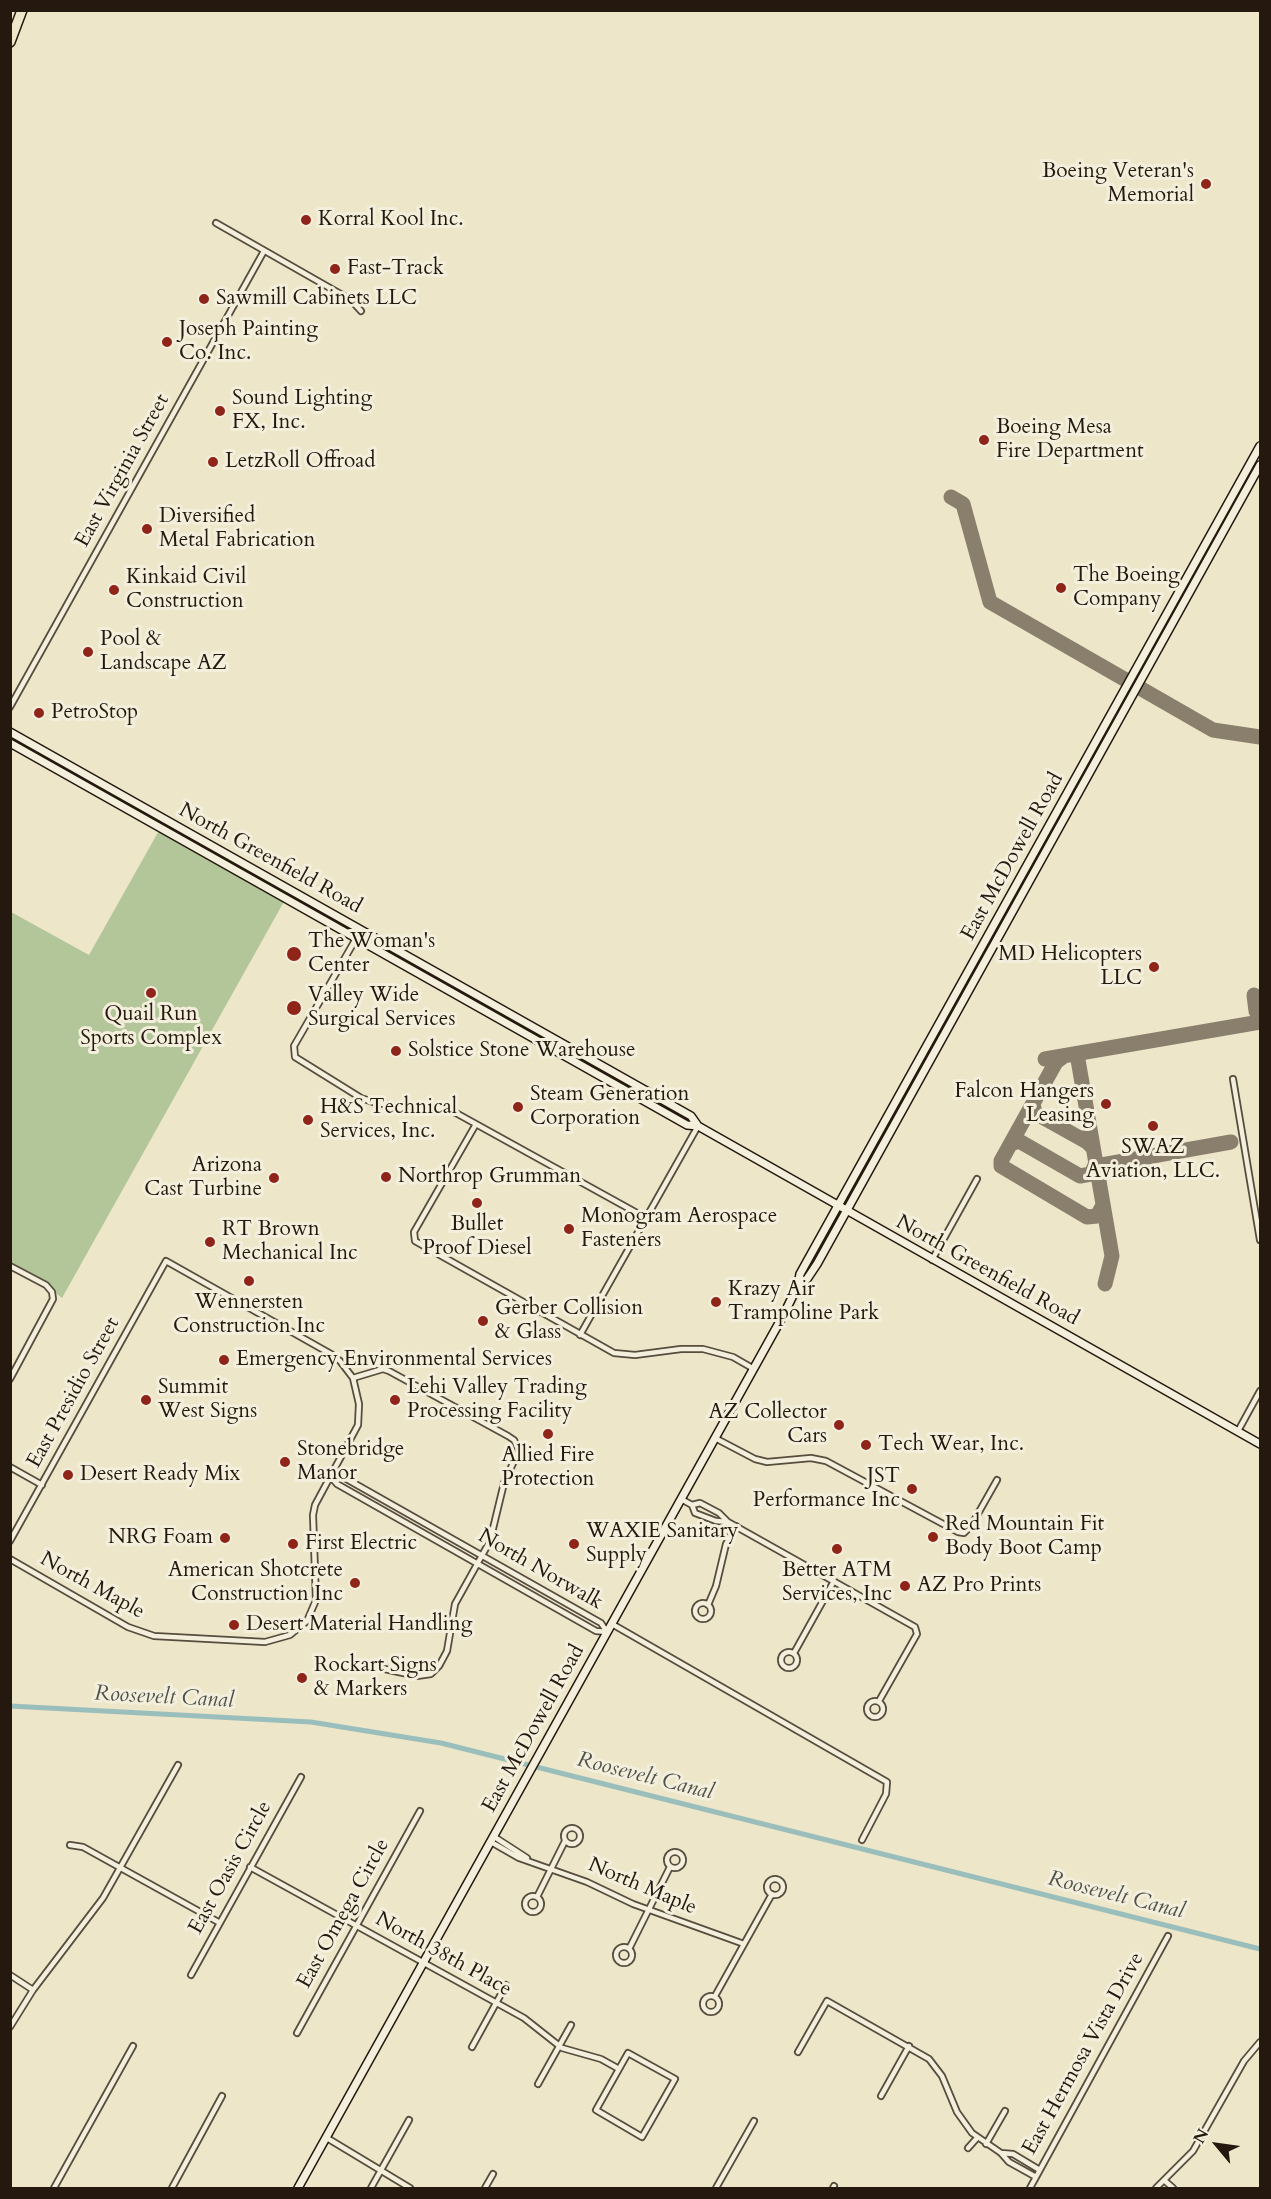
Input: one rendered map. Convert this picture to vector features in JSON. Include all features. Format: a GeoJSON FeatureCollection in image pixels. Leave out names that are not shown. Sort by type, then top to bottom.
{"type":"FeatureCollection","features":[{"type":"Feature","properties":{"kind":"highway"},"geometry":{"type":"LineString","coordinates":[[10,42],[21,14]]}},
{"type":"Feature","properties":{"kind":"main road","name":"East McDowell Road"},"geometry":{"type":"LineString","coordinates":[[298,2188],[754,1369],[798,1285],[800,1274],[1260,446]]}},
{"type":"Feature","properties":{"kind":"main road","name":"East McDowell Road"},"geometry":{"type":"LineString","coordinates":[[798,1285],[807,1279],[846,1211],[1260,465]]}},
{"type":"Feature","properties":{"kind":"main road","name":"North Greenfield Road"},"geometry":{"type":"LineString","coordinates":[[10,732],[690,1116],[698,1126],[1260,1444]]}},
{"type":"Feature","properties":{"kind":"main road","name":"North Greenfield Road"},"geometry":{"type":"LineString","coordinates":[[10,743],[687,1125],[698,1126]]}},
{"type":"Feature","properties":{"kind":"main road"},"geometry":{"type":"LineString","coordinates":[[956,994],[964,998]]}},
{"type":"Feature","properties":{"kind":"main road"},"geometry":{"type":"LineString","coordinates":[[486,1011],[493,1011],[534,1029]]}},
{"type":"Feature","properties":{"kind":"street"},"geometry":{"type":"LineString","coordinates":[[216,223],[351,300],[361,311]]}},
{"type":"Feature","properties":{"kind":"street","name":"East Virginia Street"},"geometry":{"type":"LineString","coordinates":[[10,707],[264,251]]}},
{"type":"Feature","properties":{"kind":"street"},"geometry":{"type":"LineString","coordinates":[[361,929],[294,1046],[295,1057],[361,1098],[399,1107],[441,1108],[476,1124],[646,1218]]}},
{"type":"Feature","properties":{"kind":"street"},"geometry":{"type":"LineString","coordinates":[[1233,1079],[1260,1240]]}},
{"type":"Feature","properties":{"kind":"street"},"geometry":{"type":"LineString","coordinates":[[476,1124],[413,1235],[415,1241],[580,1335],[621,1354],[703,1349],[733,1357],[754,1369]]}},
{"type":"Feature","properties":{"kind":"street"},"geometry":{"type":"LineString","coordinates":[[580,1335],[698,1126]]}},
{"type":"Feature","properties":{"kind":"street"},"geometry":{"type":"LineString","coordinates":[[932,1260],[977,1179]]}},
{"type":"Feature","properties":{"kind":"street","name":"East Presidio Street"},"geometry":{"type":"LineString","coordinates":[[10,1541],[166,1261],[331,1354],[340,1361],[353,1378]]}},
{"type":"Feature","properties":{"kind":"street"},"geometry":{"type":"LineString","coordinates":[[10,1266],[46,1285],[52,1292],[49,1309],[10,1378]]}},
{"type":"Feature","properties":{"kind":"street"},"geometry":{"type":"LineString","coordinates":[[331,1476],[358,1425],[360,1404],[353,1378],[383,1369],[514,1440],[519,1454],[504,1483],[495,1526],[455,1604],[447,1651],[439,1666],[431,1674],[417,1676],[380,1668]]}},
{"type":"Feature","properties":{"kind":"street"},"geometry":{"type":"LineString","coordinates":[[1238,1431],[1260,1391]]}},
{"type":"Feature","properties":{"kind":"street"},"geometry":{"type":"LineString","coordinates":[[715,1438],[755,1459],[767,1462],[811,1458],[826,1461],[950,1529],[964,1533],[971,1526],[997,1480]]}},
{"type":"Feature","properties":{"kind":"street"},"geometry":{"type":"LineString","coordinates":[[10,1467],[42,1485]]}},
{"type":"Feature","properties":{"kind":"street","name":"North Norwalk"},"geometry":{"type":"LineString","coordinates":[[331,1476],[343,1477],[399,1509],[596,1632],[607,1632]]}},
{"type":"Feature","properties":{"kind":"street","name":"North Norwalk"},"geometry":{"type":"LineString","coordinates":[[331,1476],[337,1484],[395,1517],[601,1623],[607,1632]]}},
{"type":"Feature","properties":{"kind":"street","name":"North Maple"},"geometry":{"type":"LineString","coordinates":[[10,1559],[128,1627],[154,1636],[265,1642],[282,1639],[299,1629],[307,1621],[316,1600],[313,1515],[315,1505],[331,1476]]}},
{"type":"Feature","properties":{"kind":"street"},"geometry":{"type":"LineString","coordinates":[[681,1499],[692,1505],[700,1503],[728,1522],[915,1627],[917,1634],[879,1701]]}},
{"type":"Feature","properties":{"kind":"street"},"geometry":{"type":"LineString","coordinates":[[692,1505],[695,1514],[716,1521],[728,1522]]}},
{"type":"Feature","properties":{"kind":"street"},"geometry":{"type":"LineString","coordinates":[[395,1517],[399,1509]]}},
{"type":"Feature","properties":{"kind":"street"},"geometry":{"type":"LineString","coordinates":[[708,1605],[717,1586],[726,1544],[736,1526]]}},
{"type":"Feature","properties":{"kind":"street"},"geometry":{"type":"LineString","coordinates":[[794,1653],[834,1581]]}},
{"type":"Feature","properties":{"kind":"street","name":"North Norwalk"},"geometry":{"type":"LineString","coordinates":[[612,1624],[887,1782],[886,1794],[862,1840]]}},
{"type":"Feature","properties":{"kind":"street"},"geometry":{"type":"LineString","coordinates":[[10,2028],[33,1990],[94,1913],[178,1765]]}},
{"type":"Feature","properties":{"kind":"street","name":"East Oasis Circle"},"geometry":{"type":"LineString","coordinates":[[191,1975],[301,1777]]}},
{"type":"Feature","properties":{"kind":"street","name":"East Omega Circle"},"geometry":{"type":"LineString","coordinates":[[297,2033],[420,1811]]}},
{"type":"Feature","properties":{"kind":"street","name":"North Maple"},"geometry":{"type":"LineString","coordinates":[[492,1839],[529,1860],[648,1910],[744,1944]]}},
{"type":"Feature","properties":{"kind":"street"},"geometry":{"type":"LineString","coordinates":[[537,1897],[565,1840]]}},
{"type":"Feature","properties":{"kind":"street"},"geometry":{"type":"LineString","coordinates":[[70,1845],[83,1848],[220,1923]]}},
{"type":"Feature","properties":{"kind":"street","name":"North 38th Place"},"geometry":{"type":"LineString","coordinates":[[250,1867],[524,2019],[559,2046],[601,2059],[619,2069]]}},
{"type":"Feature","properties":{"kind":"street"},"geometry":{"type":"LineString","coordinates":[[629,1948],[670,1867]]}},
{"type":"Feature","properties":{"kind":"street"},"geometry":{"type":"LineString","coordinates":[[715,1996],[772,1894]]}},
{"type":"Feature","properties":{"kind":"street","name":"East Hermosa Vista Drive"},"geometry":{"type":"LineString","coordinates":[[1030,2188],[1038,2169],[1168,1936]]}},
{"type":"Feature","properties":{"kind":"street"},"geometry":{"type":"LineString","coordinates":[[10,1975],[33,1990]]}},
{"type":"Feature","properties":{"kind":"street"},"geometry":{"type":"LineString","coordinates":[[472,2047],[506,1986]]}},
{"type":"Feature","properties":{"kind":"street"},"geometry":{"type":"LineString","coordinates":[[798,2052],[827,2001],[921,2053],[937,2068],[957,2112],[977,2138],[1001,2153],[1009,2162],[1036,2177]]}},
{"type":"Feature","properties":{"kind":"street"},"geometry":{"type":"LineString","coordinates":[[538,2084],[572,2025]]}},
{"type":"Feature","properties":{"kind":"street"},"geometry":{"type":"LineString","coordinates":[[1156,2188],[1185,2160],[1199,2142],[1249,2054],[1260,2042]]}},
{"type":"Feature","properties":{"kind":"street"},"geometry":{"type":"LineString","coordinates":[[54,2188],[133,2046]]}},
{"type":"Feature","properties":{"kind":"street"},"geometry":{"type":"LineString","coordinates":[[881,2096],[909,2046]]}},
{"type":"Feature","properties":{"kind":"street"},"geometry":{"type":"LineString","coordinates":[[628,2053],[675,2079],[642,2137],[596,2110],[619,2069],[628,2053]]}},
{"type":"Feature","properties":{"kind":"street"},"geometry":{"type":"LineString","coordinates":[[172,2188],[222,2096]]}},
{"type":"Feature","properties":{"kind":"street"},"geometry":{"type":"LineString","coordinates":[[987,2144],[1005,2111]]}},
{"type":"Feature","properties":{"kind":"street"},"geometry":{"type":"LineString","coordinates":[[371,2188],[409,2120]]}},
{"type":"Feature","properties":{"kind":"street"},"geometry":{"type":"LineString","coordinates":[[716,2188],[754,2121]]}},
{"type":"Feature","properties":{"kind":"street"},"geometry":{"type":"LineString","coordinates":[[327,2138],[410,2188]]}},
{"type":"Feature","properties":{"kind":"street"},"geometry":{"type":"LineString","coordinates":[[968,2148],[977,2138]]}},
{"type":"Feature","properties":{"kind":"street"},"geometry":{"type":"LineString","coordinates":[[1001,2153],[1013,2154],[1038,2169]]}},
{"type":"Feature","properties":{"kind":"street"},"geometry":{"type":"LineString","coordinates":[[485,2188],[493,2174]]}},
{"type":"Feature","properties":{"kind":"street"},"geometry":{"type":"LineString","coordinates":[[1165,2181],[1173,2188]]}},
{"type":"Feature","properties":{"kind":"green space"},"geometry":{"type":"Polygon","coordinates":[[[161,827],[286,898],[62,1298],[46,1285],[11,1266],[11,912],[89,955],[161,827]]]}},
{"type":"Feature","properties":{"kind":"waterway","name":"Roosevelt Canal"},"geometry":{"type":"LineString","coordinates":[[10,1706],[311,1722],[441,1743],[1260,1949]]}},
{"type":"Feature","properties":{"kind":"taxiway"},"geometry":{"type":"LineString","coordinates":[[951,497],[963,504],[990,602],[1213,730],[1260,737]]}},
{"type":"Feature","properties":{"kind":"taxiway"},"geometry":{"type":"LineString","coordinates":[[1254,995],[1256,1011],[1260,1018]]}},
{"type":"Feature","properties":{"kind":"taxiway"},"geometry":{"type":"LineString","coordinates":[[1045,1059],[1260,1022]]}},
{"type":"Feature","properties":{"kind":"taxiway"},"geometry":{"type":"LineString","coordinates":[[1077,1054],[1112,1256],[1105,1284]]}},
{"type":"Feature","properties":{"kind":"taxiway"},"geometry":{"type":"LineString","coordinates":[[1064,1056],[1056,1062],[1001,1161],[1001,1166],[1087,1217],[1097,1216],[1103,1205]]}},
{"type":"Feature","properties":{"kind":"taxiway"},"geometry":{"type":"LineString","coordinates":[[1033,1104],[1035,1113],[1087,1142],[1093,1148]]}},
{"type":"Feature","properties":{"kind":"taxiway"},"geometry":{"type":"LineString","coordinates":[[1011,1144],[1019,1141],[1080,1176],[1091,1174],[1096,1163]]}},
{"type":"Feature","properties":{"kind":"taxiway"},"geometry":{"type":"LineString","coordinates":[[1096,1166],[1231,1142]]}},
{"type":"Feature","properties":{"kind":"place","name":"Boeing Veteran's Memorial"},"geometry":{"type":"Point","coordinates":[1206,184]}},
{"type":"Feature","properties":{"kind":"place","name":"Korral Kool Inc."},"geometry":{"type":"Point","coordinates":[306,220]}},
{"type":"Feature","properties":{"kind":"place","name":"Fast-Track"},"geometry":{"type":"Point","coordinates":[335,269]}},
{"type":"Feature","properties":{"kind":"place","name":"Sawmill Cabinets LLC"},"geometry":{"type":"Point","coordinates":[204,299]}},
{"type":"Feature","properties":{"kind":"place","name":"Joseph Painting Co. Inc."},"geometry":{"type":"Point","coordinates":[167,342]}},
{"type":"Feature","properties":{"kind":"place","name":"Sound Lighting FX, Inc."},"geometry":{"type":"Point","coordinates":[220,411]}},
{"type":"Feature","properties":{"kind":"place","name":"Boeing Mesa Fire Department"},"geometry":{"type":"Point","coordinates":[984,440]}},
{"type":"Feature","properties":{"kind":"place","name":"LetzRoll Offroad"},"geometry":{"type":"Point","coordinates":[213,462]}},
{"type":"Feature","properties":{"kind":"place","name":"Diversified Metal Fabrication"},"geometry":{"type":"Point","coordinates":[147,529]}},
{"type":"Feature","properties":{"kind":"place","name":"The Boeing Company"},"geometry":{"type":"Point","coordinates":[1061,588]}},
{"type":"Feature","properties":{"kind":"place","name":"Kinkaid Civil Construction"},"geometry":{"type":"Point","coordinates":[114,590]}},
{"type":"Feature","properties":{"kind":"place","name":"Pool & Landscape AZ"},"geometry":{"type":"Point","coordinates":[88,652]}},
{"type":"Feature","properties":{"kind":"place","name":"PetroStop"},"geometry":{"type":"Point","coordinates":[39,713]}},
{"type":"Feature","properties":{"kind":"place","name":"The Woman's Center"},"geometry":{"type":"Point","coordinates":[294,954]}},
{"type":"Feature","properties":{"kind":"place","name":"MD Helicopters LLC"},"geometry":{"type":"Point","coordinates":[1154,967]}},
{"type":"Feature","properties":{"kind":"place","name":"Quail Run Sports Complex"},"geometry":{"type":"Point","coordinates":[151,993]}},
{"type":"Feature","properties":{"kind":"place","name":"Valley Wide Surgical Services"},"geometry":{"type":"Point","coordinates":[294,1008]}},
{"type":"Feature","properties":{"kind":"place","name":"Solstice Stone Warehouse"},"geometry":{"type":"Point","coordinates":[396,1051]}},
{"type":"Feature","properties":{"kind":"place","name":"Falcon Hangers Leasing"},"geometry":{"type":"Point","coordinates":[1106,1104]}},
{"type":"Feature","properties":{"kind":"place","name":"Steam Generation Corporation"},"geometry":{"type":"Point","coordinates":[518,1107]}},
{"type":"Feature","properties":{"kind":"place","name":"H&S Technical Services, Inc."},"geometry":{"type":"Point","coordinates":[308,1120]}},
{"type":"Feature","properties":{"kind":"place","name":"SWAZ Aviation, LLC."},"geometry":{"type":"Point","coordinates":[1153,1126]}},
{"type":"Feature","properties":{"kind":"place","name":"Northrop Grumman"},"geometry":{"type":"Point","coordinates":[386,1177]}},
{"type":"Feature","properties":{"kind":"place","name":"Arizona Cast Turbine"},"geometry":{"type":"Point","coordinates":[274,1178]}},
{"type":"Feature","properties":{"kind":"place","name":"Bullet Proof Diesel"},"geometry":{"type":"Point","coordinates":[477,1203]}},
{"type":"Feature","properties":{"kind":"place","name":"Monogram Aerospace Fasteners"},"geometry":{"type":"Point","coordinates":[569,1229]}},
{"type":"Feature","properties":{"kind":"place","name":"RT Brown Mechanical Inc"},"geometry":{"type":"Point","coordinates":[210,1242]}},
{"type":"Feature","properties":{"kind":"place","name":"Wennersten Construction Inc"},"geometry":{"type":"Point","coordinates":[249,1281]}},
{"type":"Feature","properties":{"kind":"place","name":"Krazy Air Trampoline Park"},"geometry":{"type":"Point","coordinates":[716,1302]}},
{"type":"Feature","properties":{"kind":"place","name":"Gerber Collision & Glass"},"geometry":{"type":"Point","coordinates":[483,1321]}},
{"type":"Feature","properties":{"kind":"place","name":"Emergency Environmental Services"},"geometry":{"type":"Point","coordinates":[224,1360]}},
{"type":"Feature","properties":{"kind":"place","name":"Summit West Signs"},"geometry":{"type":"Point","coordinates":[146,1400]}},
{"type":"Feature","properties":{"kind":"place","name":"Lehi Valley Trading Processing Facility"},"geometry":{"type":"Point","coordinates":[395,1400]}},
{"type":"Feature","properties":{"kind":"place","name":"AZ Collector Cars"},"geometry":{"type":"Point","coordinates":[839,1425]}},
{"type":"Feature","properties":{"kind":"place","name":"Allied Fire Protection"},"geometry":{"type":"Point","coordinates":[548,1434]}},
{"type":"Feature","properties":{"kind":"place","name":"Tech Wear, Inc."},"geometry":{"type":"Point","coordinates":[866,1445]}},
{"type":"Feature","properties":{"kind":"place","name":"Stonebridge Manor"},"geometry":{"type":"Point","coordinates":[285,1462]}},
{"type":"Feature","properties":{"kind":"place","name":"Desert Ready Mix"},"geometry":{"type":"Point","coordinates":[68,1475]}},
{"type":"Feature","properties":{"kind":"place","name":"JST Performance Inc"},"geometry":{"type":"Point","coordinates":[912,1489]}},
{"type":"Feature","properties":{"kind":"place","name":"Red Mountain Fit Body Boot Camp"},"geometry":{"type":"Point","coordinates":[933,1537]}},
{"type":"Feature","properties":{"kind":"place","name":"NRG Foam"},"geometry":{"type":"Point","coordinates":[225,1538]}},
{"type":"Feature","properties":{"kind":"place","name":"First Electric"},"geometry":{"type":"Point","coordinates":[293,1544]}},
{"type":"Feature","properties":{"kind":"place","name":"WAXIE Sanitary Supply"},"geometry":{"type":"Point","coordinates":[574,1544]}},
{"type":"Feature","properties":{"kind":"place","name":"Better ATM Services, Inc"},"geometry":{"type":"Point","coordinates":[837,1549]}},
{"type":"Feature","properties":{"kind":"place","name":"American Shotcrete Construction Inc"},"geometry":{"type":"Point","coordinates":[355,1583]}},
{"type":"Feature","properties":{"kind":"place","name":"AZ Pro Prints"},"geometry":{"type":"Point","coordinates":[905,1586]}},
{"type":"Feature","properties":{"kind":"place","name":"Desert Material Handling"},"geometry":{"type":"Point","coordinates":[234,1625]}},
{"type":"Feature","properties":{"kind":"place","name":"Rockart Signs & Markers"},"geometry":{"type":"Point","coordinates":[302,1678]}}]}
